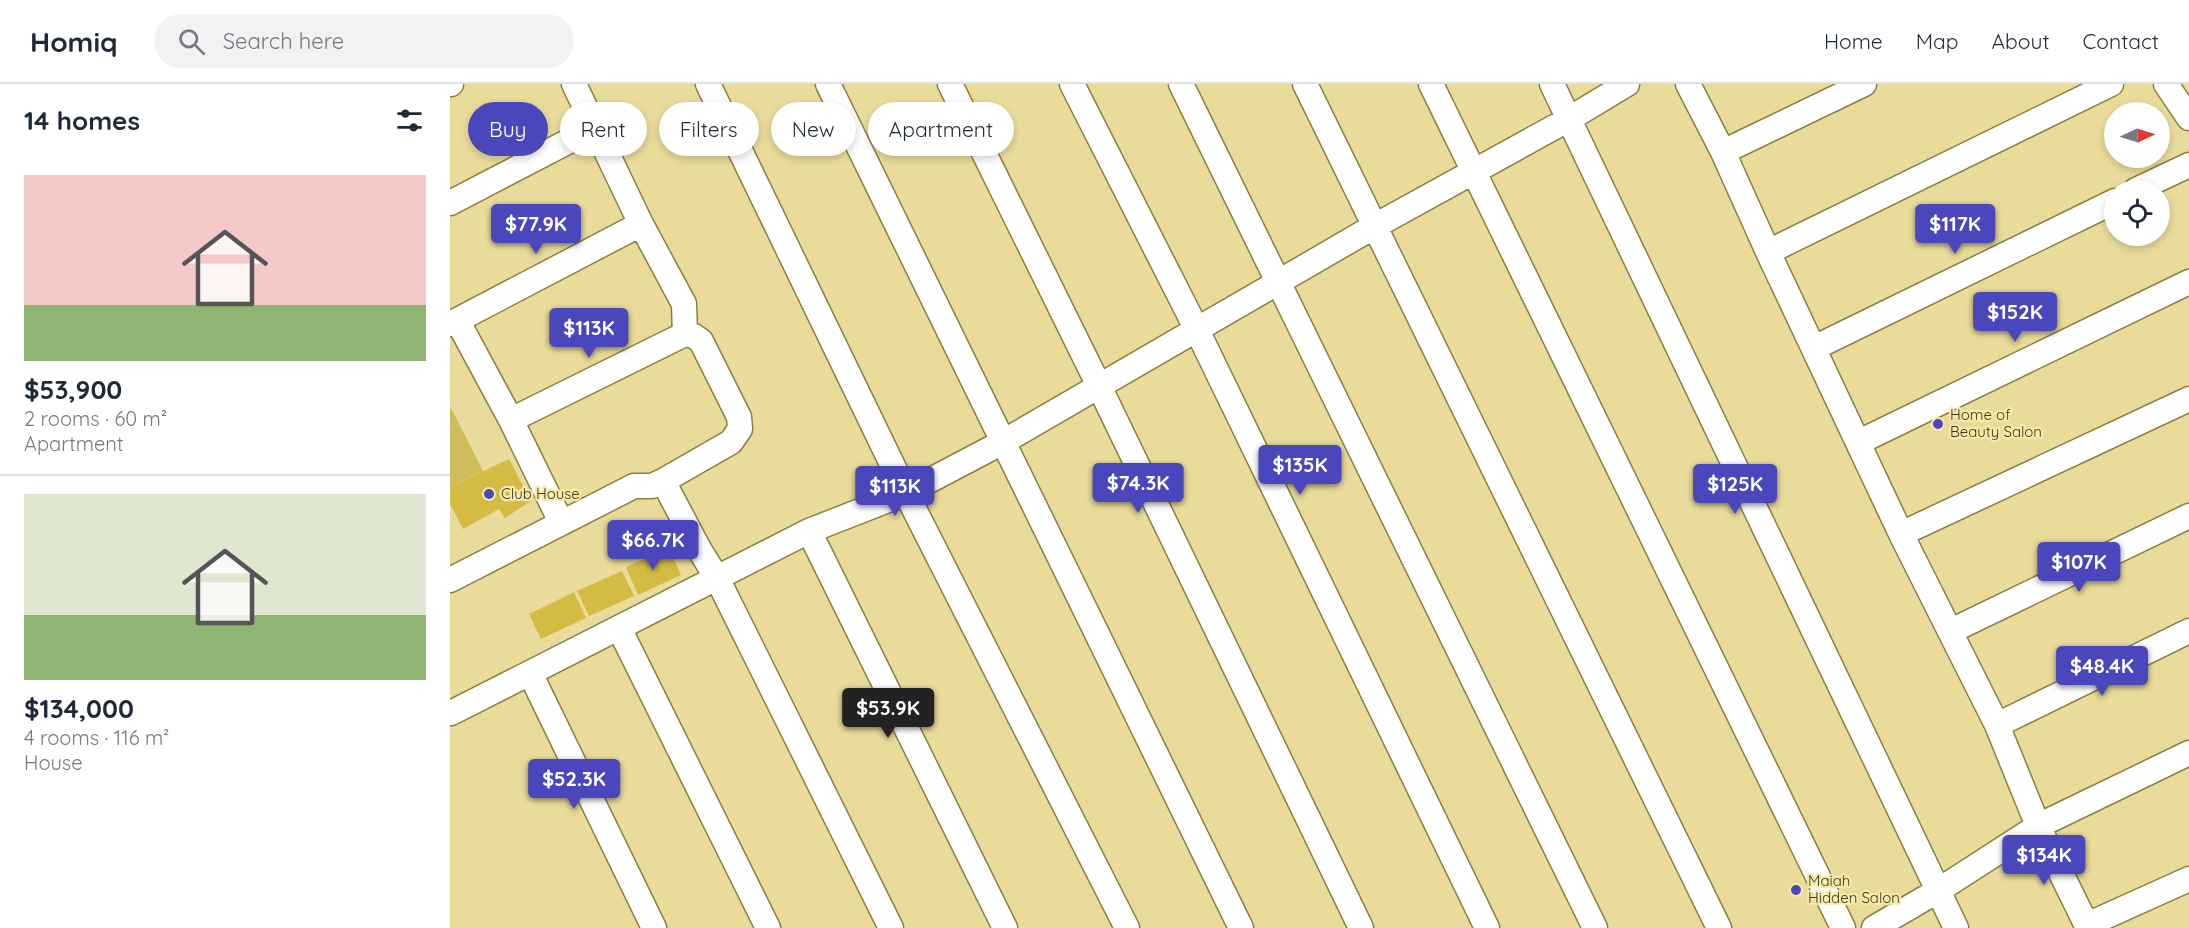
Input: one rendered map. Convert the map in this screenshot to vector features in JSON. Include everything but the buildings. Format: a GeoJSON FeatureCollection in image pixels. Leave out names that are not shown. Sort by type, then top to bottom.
{"type":"FeatureCollection","features":[{"type":"Feature","properties":{"kind":"street"},"geometry":{"type":"LineString","coordinates":[[574,84],[583,102]]}},
{"type":"Feature","properties":{"kind":"street"},"geometry":{"type":"LineString","coordinates":[[708,84],[906,493],[1127,928]]}},
{"type":"Feature","properties":{"kind":"street"},"geometry":{"type":"LineString","coordinates":[[828,84],[1241,928]]}},
{"type":"Feature","properties":{"kind":"street"},"geometry":{"type":"LineString","coordinates":[[950,84],[1361,928]]}},
{"type":"Feature","properties":{"kind":"street"},"geometry":{"type":"LineString","coordinates":[[1072,84],[1197,330],[1487,928]]}},
{"type":"Feature","properties":{"kind":"street"},"geometry":{"type":"LineString","coordinates":[[1181,84],[1595,928]]}},
{"type":"Feature","properties":{"kind":"street"},"geometry":{"type":"LineString","coordinates":[[1305,84],[1719,928]]}},
{"type":"Feature","properties":{"kind":"street"},"geometry":{"type":"LineString","coordinates":[[1431,84],[1843,928]]}},
{"type":"Feature","properties":{"kind":"street"},"geometry":{"type":"LineString","coordinates":[[1551,84],[1956,928]]}},
{"type":"Feature","properties":{"kind":"street"},"geometry":{"type":"LineString","coordinates":[[451,713],[808,531],[906,493],[1003,442],[1375,226],[1569,119],[1627,84]]}},
{"type":"Feature","properties":{"kind":"street"},"geometry":{"type":"LineString","coordinates":[[1688,84],[1723,152],[1901,534],[1997,725],[2038,826],[2087,926],[2189,879]]}},
{"type":"Feature","properties":{"kind":"street"},"geometry":{"type":"LineString","coordinates":[[1723,152],[1864,84]]}},
{"type":"Feature","properties":{"kind":"street"},"geometry":{"type":"LineString","coordinates":[[1768,252],[2111,84]]}},
{"type":"Feature","properties":{"kind":"street"},"geometry":{"type":"LineString","coordinates":[[2166,84],[2189,118]]}},
{"type":"Feature","properties":{"kind":"street"},"geometry":{"type":"LineString","coordinates":[[450,203],[560,146]]}},
{"type":"Feature","properties":{"kind":"street"},"geometry":{"type":"LineString","coordinates":[[609,156],[641,224],[684,304],[685,334]]}},
{"type":"Feature","properties":{"kind":"street"},"geometry":{"type":"LineString","coordinates":[[2157,180],[2189,165]]}},
{"type":"Feature","properties":{"kind":"street"},"geometry":{"type":"LineString","coordinates":[[1814,348],[2104,206]]}},
{"type":"Feature","properties":{"kind":"street"},"geometry":{"type":"LineString","coordinates":[[561,522],[511,420],[453,322],[641,224]]}},
{"type":"Feature","properties":{"kind":"street"},"geometry":{"type":"LineString","coordinates":[[1859,442],[2189,282]]}},
{"type":"Feature","properties":{"kind":"street"},"geometry":{"type":"LineString","coordinates":[[450,580],[634,486],[652,486],[663,481],[731,442],[740,429],[739,417],[701,341],[685,334],[511,420]]}},
{"type":"Feature","properties":{"kind":"street"},"geometry":{"type":"LineString","coordinates":[[1901,534],[2189,399]]}},
{"type":"Feature","properties":{"kind":"street"},"geometry":{"type":"LineString","coordinates":[[663,481],[717,578],[891,928]]}},
{"type":"Feature","properties":{"kind":"street"},"geometry":{"type":"LineString","coordinates":[[1951,631],[2189,516]]}},
{"type":"Feature","properties":{"kind":"street"},"geometry":{"type":"LineString","coordinates":[[808,531],[1005,928]]}},
{"type":"Feature","properties":{"kind":"street"},"geometry":{"type":"LineString","coordinates":[[619,628],[768,928]]}},
{"type":"Feature","properties":{"kind":"street"},"geometry":{"type":"LineString","coordinates":[[1997,725],[2189,631]]}},
{"type":"Feature","properties":{"kind":"street"},"geometry":{"type":"LineString","coordinates":[[530,673],[654,928]]}},
{"type":"Feature","properties":{"kind":"street"},"geometry":{"type":"LineString","coordinates":[[1874,928],[1939,890],[2038,826],[2189,753]]}},
{"type":"Feature","properties":{"kind":"shaded area"},"geometry":{"type":"Polygon","coordinates":[[[450,406],[483,471],[450,487],[450,406]]]}},
{"type":"Feature","properties":{"kind":"place","name":"Home of Beauty Salon"},"geometry":{"type":"Point","coordinates":[1938,424]}},
{"type":"Feature","properties":{"kind":"place","name":"Club House"},"geometry":{"type":"Point","coordinates":[489,494]}},
{"type":"Feature","properties":{"kind":"place","name":"Maiah Hidden Salon"},"geometry":{"type":"Point","coordinates":[1796,890]}}]}
